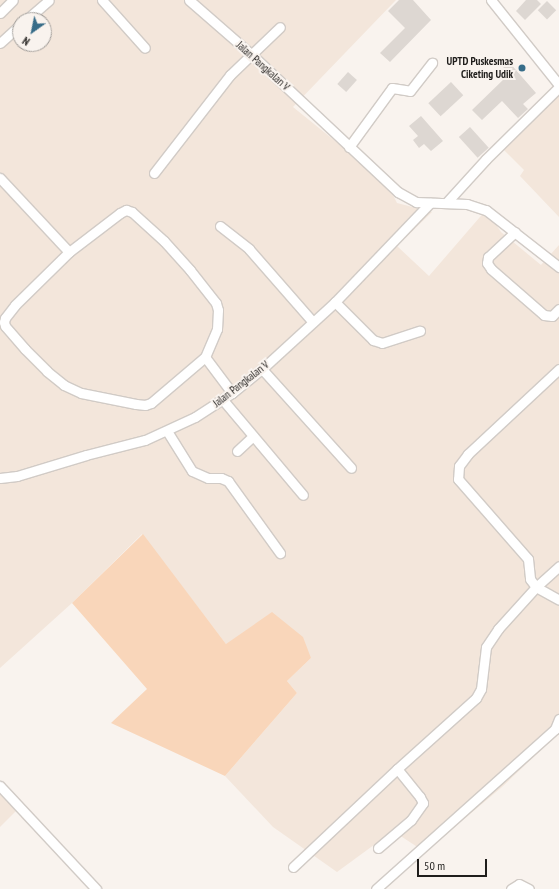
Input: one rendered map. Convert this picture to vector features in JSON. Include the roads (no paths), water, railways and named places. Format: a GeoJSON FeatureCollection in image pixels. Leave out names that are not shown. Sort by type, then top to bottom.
{"type":"FeatureCollection","features":[{"type":"Feature","properties":{"kind":"street"},"geometry":{"type":"LineString","coordinates":[[0,13],[13,0]]}},
{"type":"Feature","properties":{"kind":"street"},"geometry":{"type":"LineString","coordinates":[[35,12],[49,0]]}},
{"type":"Feature","properties":{"kind":"street"},"geometry":{"type":"LineString","coordinates":[[102,0],[145,48]]}},
{"type":"Feature","properties":{"kind":"street","name":"Jalan Pangkalan V"},"geometry":{"type":"LineString","coordinates":[[189,0],[251,54],[398,192],[416,202],[467,204],[486,210],[559,267]]}},
{"type":"Feature","properties":{"kind":"street"},"geometry":{"type":"LineString","coordinates":[[446,203],[486,159],[559,86],[491,0]]}},
{"type":"Feature","properties":{"kind":"street"},"geometry":{"type":"LineString","coordinates":[[154,173],[230,75],[280,27]]}},
{"type":"Feature","properties":{"kind":"street"},"geometry":{"type":"LineString","coordinates":[[0,43],[12,32]]}},
{"type":"Feature","properties":{"kind":"street"},"geometry":{"type":"LineString","coordinates":[[349,147],[392,88],[410,91],[432,63]]}},
{"type":"Feature","properties":{"kind":"street"},"geometry":{"type":"LineString","coordinates":[[0,178],[68,252]]}},
{"type":"Feature","properties":{"kind":"street","name":"Jalan Pangkalan V"},"geometry":{"type":"LineString","coordinates":[[0,478],[17,476],[86,455],[134,444],[167,432],[223,400],[262,369],[335,302],[430,203]]}},
{"type":"Feature","properties":{"kind":"street"},"geometry":{"type":"LineString","coordinates":[[126,210],[132,212],[164,241],[190,270],[216,303],[218,310],[217,329],[205,357],[152,403],[146,404],[81,393],[57,380],[25,349],[5,326],[4,322],[5,318],[15,305],[68,252],[126,210]]}},
{"type":"Feature","properties":{"kind":"street"},"geometry":{"type":"LineString","coordinates":[[220,226],[249,249],[313,322]]}},
{"type":"Feature","properties":{"kind":"street"},"geometry":{"type":"LineString","coordinates":[[515,232],[488,257],[487,263],[544,315],[552,316],[559,309]]}},
{"type":"Feature","properties":{"kind":"street"},"geometry":{"type":"LineString","coordinates":[[335,302],[373,340],[382,343],[420,331]]}},
{"type":"Feature","properties":{"kind":"street"},"geometry":{"type":"LineString","coordinates":[[205,357],[232,393]]}},
{"type":"Feature","properties":{"kind":"street"},"geometry":{"type":"LineString","coordinates":[[262,369],[351,468]]}},
{"type":"Feature","properties":{"kind":"street"},"geometry":{"type":"LineString","coordinates":[[559,369],[468,454],[459,466],[458,479],[528,559],[530,579],[536,587],[559,600]]}},
{"type":"Feature","properties":{"kind":"street"},"geometry":{"type":"LineString","coordinates":[[223,400],[303,495]]}},
{"type":"Feature","properties":{"kind":"street"},"geometry":{"type":"LineString","coordinates":[[167,432],[192,471],[208,478],[220,478],[228,481],[280,553]]}},
{"type":"Feature","properties":{"kind":"street"},"geometry":{"type":"LineString","coordinates":[[237,451],[253,436]]}},
{"type":"Feature","properties":{"kind":"street"},"geometry":{"type":"LineString","coordinates":[[293,867],[396,769],[476,698],[481,689],[486,647],[498,629],[536,587],[559,566]]}},
{"type":"Feature","properties":{"kind":"street"},"geometry":{"type":"LineString","coordinates":[[376,889],[550,734],[555,728],[559,719]]}},
{"type":"Feature","properties":{"kind":"street"},"geometry":{"type":"LineString","coordinates":[[378,848],[411,820],[422,806],[420,797],[396,769]]}},
{"type":"Feature","properties":{"kind":"street"},"geometry":{"type":"LineString","coordinates":[[0,786],[94,888]]}},
{"type":"Feature","properties":{"kind":"street"},"geometry":{"type":"LineString","coordinates":[[511,889],[519,884],[529,889]]}},
{"type":"Feature","properties":{"kind":"place","name":"UPTD Puskesmas Ciketing Udik"},"geometry":{"type":"Point","coordinates":[522,68]}}]}
